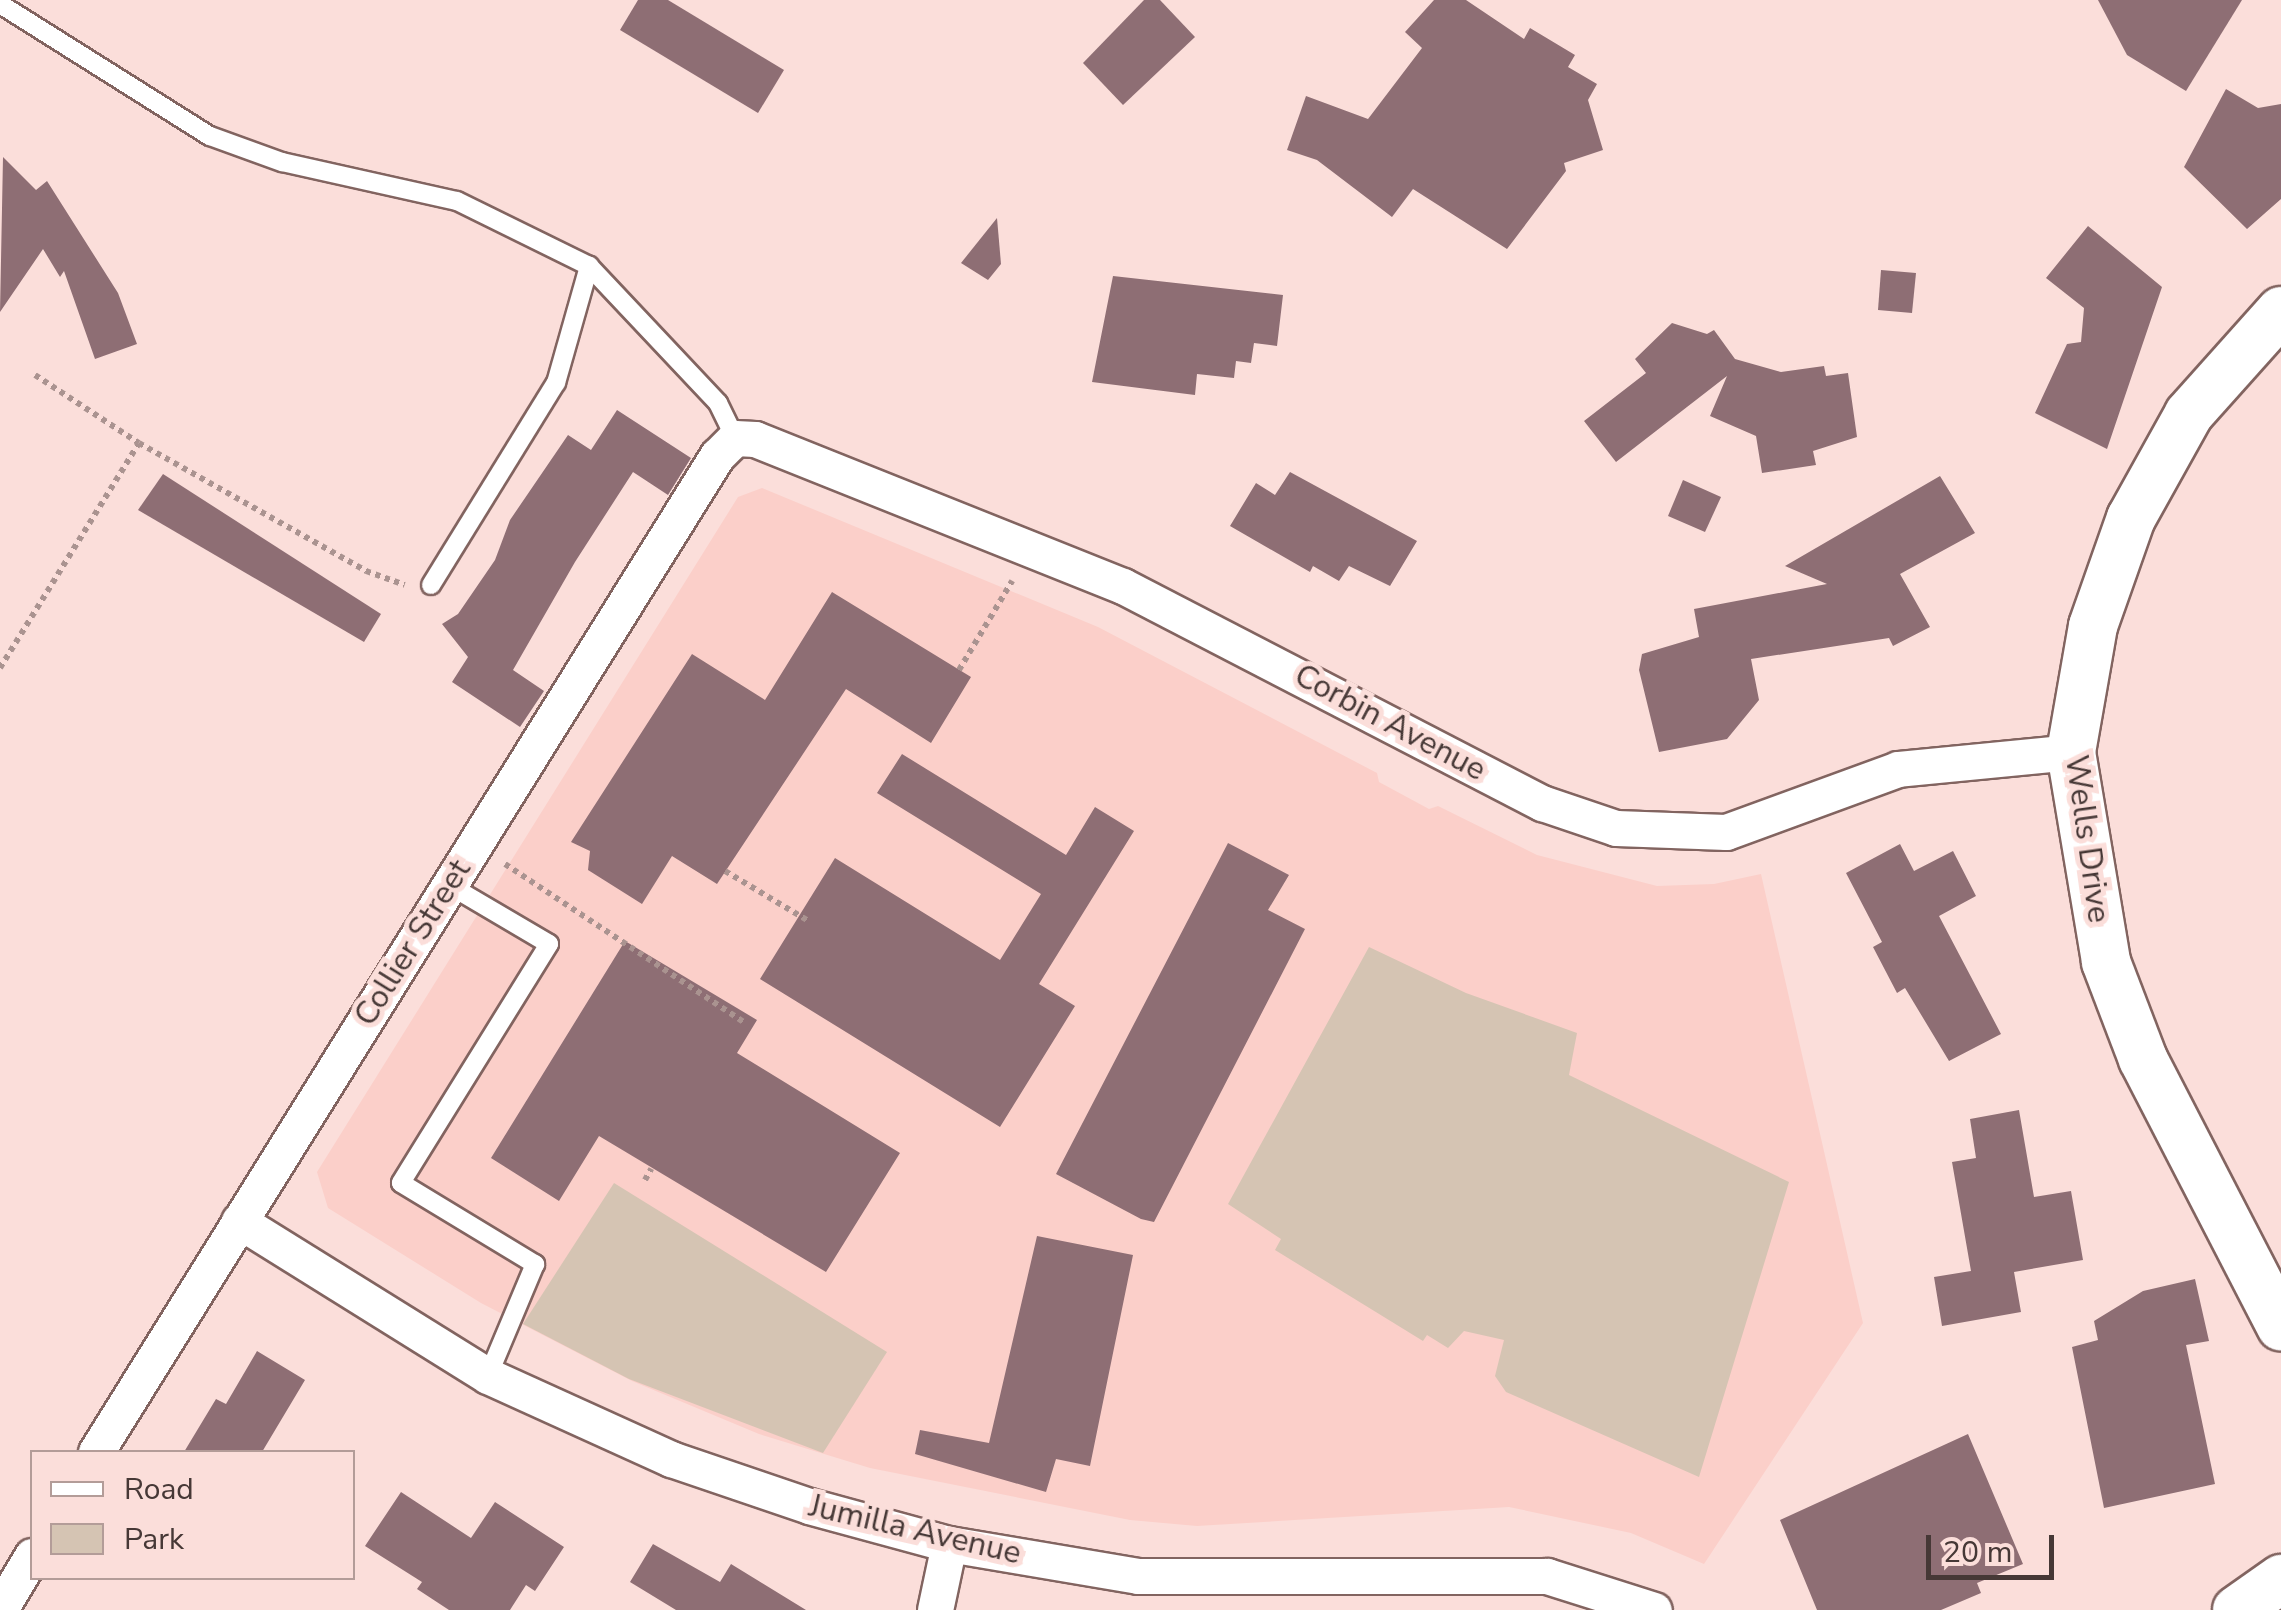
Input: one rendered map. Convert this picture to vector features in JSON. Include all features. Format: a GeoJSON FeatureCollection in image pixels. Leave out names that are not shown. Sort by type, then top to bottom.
{"type":"FeatureCollection","features":[{"type":"Feature","properties":{"kind":"main road","name":"Wells Drive"},"geometry":{"type":"LineString","coordinates":[[2281,311],[2189,414],[2131,518],[2093,626],[2071,752],[2106,962],[2143,1060],[2281,1326]]}},
{"type":"Feature","properties":{"kind":"main road"},"geometry":{"type":"LineString","coordinates":[[2238,1610],[2281,1579]]}},
{"type":"Feature","properties":{"kind":"street","name":"Corbin Avenue"},"geometry":{"type":"LineString","coordinates":[[735,438],[754,439],[1123,586],[1542,803],[1616,828],[1726,832],[1898,769],[2071,752]]}},
{"type":"Feature","properties":{"kind":"street","name":"Collier Street"},"geometry":{"type":"LineString","coordinates":[[97,1450],[717,456],[735,438]]}},
{"type":"Feature","properties":{"kind":"street","name":"Jumilla Avenue"},"geometry":{"type":"LineString","coordinates":[[239,1222],[488,1376],[671,1460],[949,1544],[1138,1576],[1547,1576],[1654,1610]]}},
{"type":"Feature","properties":{"kind":"street"},"geometry":{"type":"LineString","coordinates":[[935,1610],[949,1544]]}},
{"type":"Feature","properties":{"kind":"street"},"geometry":{"type":"LineString","coordinates":[[0,1609],[30,1559]]}},
{"type":"Feature","properties":{"kind":"lane"},"geometry":{"type":"LineString","coordinates":[[0,4],[210,136],[282,162],[457,201],[589,266],[718,404],[735,438]]}},
{"type":"Feature","properties":{"kind":"lane"},"geometry":{"type":"LineString","coordinates":[[431,585],[556,383],[589,266]]}},
{"type":"Feature","properties":{"kind":"lane"},"geometry":{"type":"LineString","coordinates":[[449,885],[549,944],[401,1184],[535,1264],[488,1376]]}},
{"type":"Feature","properties":{"kind":"path"},"geometry":{"type":"LineString","coordinates":[[35,375],[139,443],[366,571],[401,584],[431,585]]}},
{"type":"Feature","properties":{"kind":"path"},"geometry":{"type":"LineString","coordinates":[[0,668],[139,443]]}},
{"type":"Feature","properties":{"kind":"path"},"geometry":{"type":"LineString","coordinates":[[959,670],[1013,580]]}},
{"type":"Feature","properties":{"kind":"path"},"geometry":{"type":"LineString","coordinates":[[500,860],[744,1022]]}},
{"type":"Feature","properties":{"kind":"path"},"geometry":{"type":"LineString","coordinates":[[726,871],[807,920]]}},
{"type":"Feature","properties":{"kind":"path"},"geometry":{"type":"LineString","coordinates":[[645,1180],[651,1168]]}},
{"type":"Feature","properties":{"kind":"shaded area"},"geometry":{"type":"Polygon","coordinates":[[[762,488],[1098,627],[1377,773],[1379,782],[1429,809],[1438,806],[1537,855],[1657,886],[1714,884],[1761,874],[1863,1323],[1704,1564],[1631,1533],[1509,1507],[1197,1526],[1130,1520],[870,1468],[759,1434],[632,1381],[481,1303],[328,1208],[317,1172],[738,497],[762,488]]]}},
{"type":"Feature","properties":{"kind":"green space"},"geometry":{"type":"Polygon","coordinates":[[[1369,947],[1466,993],[1577,1033],[1569,1075],[1789,1182],[1699,1477],[1506,1392],[1495,1376],[1504,1340],[1464,1331],[1448,1348],[1427,1335],[1423,1341],[1275,1250],[1281,1239],[1228,1204],[1369,947]]]}},
{"type":"Feature","properties":{"kind":"green space"},"geometry":{"type":"Polygon","coordinates":[[[614,1183],[887,1352],[823,1453],[629,1379],[523,1324],[614,1183]]]}},
{"type":"Feature","properties":{"kind":"building"},"geometry":{"type":"Polygon","coordinates":[[[638,0],[668,0],[784,70],[758,113],[620,30],[638,0]]]}},
{"type":"Feature","properties":{"kind":"building"},"geometry":{"type":"Polygon","coordinates":[[[1144,0],[1160,0],[1195,37],[1123,105],[1083,63],[1144,0]]]}},
{"type":"Feature","properties":{"kind":"building"},"geometry":{"type":"Polygon","coordinates":[[[1434,0],[1466,0],[1524,39],[1530,28],[1575,55],[1568,67],[1597,84],[1588,100],[1603,150],[1564,163],[1566,171],[1507,249],[1413,189],[1392,217],[1317,160],[1287,150],[1306,96],[1368,119],[1422,48],[1405,32],[1434,0]]]}},
{"type":"Feature","properties":{"kind":"building"},"geometry":{"type":"Polygon","coordinates":[[[2098,0],[2242,0],[2186,91],[2127,55],[2098,0]]]}},
{"type":"Feature","properties":{"kind":"building"},"geometry":{"type":"Polygon","coordinates":[[[2226,89],[2258,108],[2281,104],[2281,199],[2247,229],[2184,167],[2226,89]]]}},
{"type":"Feature","properties":{"kind":"building"},"geometry":{"type":"Polygon","coordinates":[[[3,157],[36,190],[47,181],[118,293],[137,344],[95,359],[64,271],[60,277],[43,249],[0,312],[3,157]]]}},
{"type":"Feature","properties":{"kind":"building"},"geometry":{"type":"Polygon","coordinates":[[[997,218],[1001,264],[988,280],[961,263],[997,218]]]}},
{"type":"Feature","properties":{"kind":"building"},"geometry":{"type":"Polygon","coordinates":[[[2088,226],[2162,287],[2107,449],[2035,413],[2067,344],[2081,342],[2084,308],[2046,278],[2088,226]]]}},
{"type":"Feature","properties":{"kind":"building"},"geometry":{"type":"Polygon","coordinates":[[[1881,270],[1916,273],[1912,313],[1878,310],[1881,270]]]}},
{"type":"Feature","properties":{"kind":"building"},"geometry":{"type":"Polygon","coordinates":[[[1113,276],[1283,295],[1277,346],[1254,343],[1251,363],[1236,361],[1234,378],[1197,374],[1195,395],[1092,382],[1113,276]]]}},
{"type":"Feature","properties":{"kind":"building"},"geometry":{"type":"Polygon","coordinates":[[[1672,323],[1707,334],[1714,330],[1735,359],[1781,372],[1824,366],[1826,376],[1848,373],[1857,437],[1813,451],[1816,465],[1762,473],[1756,436],[1710,416],[1727,376],[1616,462],[1584,421],[1646,373],[1635,359],[1672,323]]]}},
{"type":"Feature","properties":{"kind":"building"},"geometry":{"type":"Polygon","coordinates":[[[617,410],[691,458],[668,495],[633,472],[575,562],[513,670],[544,691],[520,727],[452,682],[468,657],[442,624],[458,614],[495,560],[510,520],[568,435],[591,450],[617,410]]]}},
{"type":"Feature","properties":{"kind":"building"},"geometry":{"type":"Polygon","coordinates":[[[1290,472],[1417,541],[1390,586],[1349,566],[1339,581],[1313,566],[1310,572],[1230,526],[1256,483],[1275,495],[1290,472]]]}},
{"type":"Feature","properties":{"kind":"building"},"geometry":{"type":"Polygon","coordinates":[[[163,474],[381,614],[364,642],[138,510],[163,474]]]}},
{"type":"Feature","properties":{"kind":"building"},"geometry":{"type":"Polygon","coordinates":[[[1940,476],[1975,533],[1900,574],[1930,627],[1893,646],[1889,638],[1751,659],[1759,700],[1727,739],[1659,752],[1639,670],[1642,654],[1699,637],[1694,609],[1827,584],[1785,566],[1940,476]]]}},
{"type":"Feature","properties":{"kind":"building"},"geometry":{"type":"Polygon","coordinates":[[[1683,480],[1721,497],[1705,532],[1668,516],[1683,480]]]}},
{"type":"Feature","properties":{"kind":"building"},"geometry":{"type":"Polygon","coordinates":[[[832,592],[971,677],[931,743],[846,689],[717,884],[672,856],[642,904],[588,870],[590,851],[571,842],[692,654],[765,700],[832,592]]]}},
{"type":"Feature","properties":{"kind":"building"},"geometry":{"type":"Polygon","coordinates":[[[902,754],[1066,855],[1095,807],[1134,831],[1039,984],[1075,1006],[1000,1127],[760,979],[835,858],[1000,960],[1041,894],[877,793],[902,754]]]}},
{"type":"Feature","properties":{"kind":"building"},"geometry":{"type":"Polygon","coordinates":[[[1228,843],[1289,875],[1268,910],[1305,929],[1154,1222],[1141,1219],[1056,1174],[1228,843]]]}},
{"type":"Feature","properties":{"kind":"building"},"geometry":{"type":"Polygon","coordinates":[[[1900,844],[1914,871],[1953,851],[1976,896],[1939,916],[2001,1034],[1949,1061],[1905,988],[1897,993],[1873,947],[1882,942],[1846,873],[1900,844]]]}},
{"type":"Feature","properties":{"kind":"building"},"geometry":{"type":"Polygon","coordinates":[[[625,941],[757,1020],[737,1053],[900,1153],[826,1272],[599,1136],[559,1201],[491,1158],[625,941]]]}},
{"type":"Feature","properties":{"kind":"building"},"geometry":{"type":"Polygon","coordinates":[[[2019,1110],[2034,1197],[2071,1191],[2083,1260],[2014,1272],[2021,1312],[1942,1326],[1934,1277],[1971,1271],[1952,1162],[1976,1158],[1970,1119],[2019,1110]]]}},
{"type":"Feature","properties":{"kind":"building"},"geometry":{"type":"Polygon","coordinates":[[[1037,1236],[1133,1255],[1090,1466],[1056,1459],[1046,1492],[915,1454],[920,1430],[989,1443],[1037,1236]]]}},
{"type":"Feature","properties":{"kind":"building"},"geometry":{"type":"Polygon","coordinates":[[[2195,1279],[2209,1341],[2186,1345],[2215,1484],[2104,1508],[2072,1347],[2098,1340],[2094,1321],[2143,1291],[2195,1279]]]}},
{"type":"Feature","properties":{"kind":"building"},"geometry":{"type":"Polygon","coordinates":[[[257,1351],[305,1380],[263,1450],[185,1450],[216,1399],[226,1404],[257,1351]]]}},
{"type":"Feature","properties":{"kind":"building"},"geometry":{"type":"Polygon","coordinates":[[[1968,1434],[2023,1564],[1977,1583],[1981,1593],[1941,1610],[1817,1610],[1780,1520],[1968,1434]]]}},
{"type":"Feature","properties":{"kind":"building"},"geometry":{"type":"Polygon","coordinates":[[[401,1492],[471,1538],[495,1502],[564,1547],[535,1591],[526,1585],[510,1610],[449,1610],[417,1589],[422,1582],[365,1546],[401,1492]]]}},
{"type":"Feature","properties":{"kind":"building"},"geometry":{"type":"Polygon","coordinates":[[[653,1544],[720,1582],[731,1564],[806,1610],[676,1610],[630,1582],[653,1544]]]}}]}
